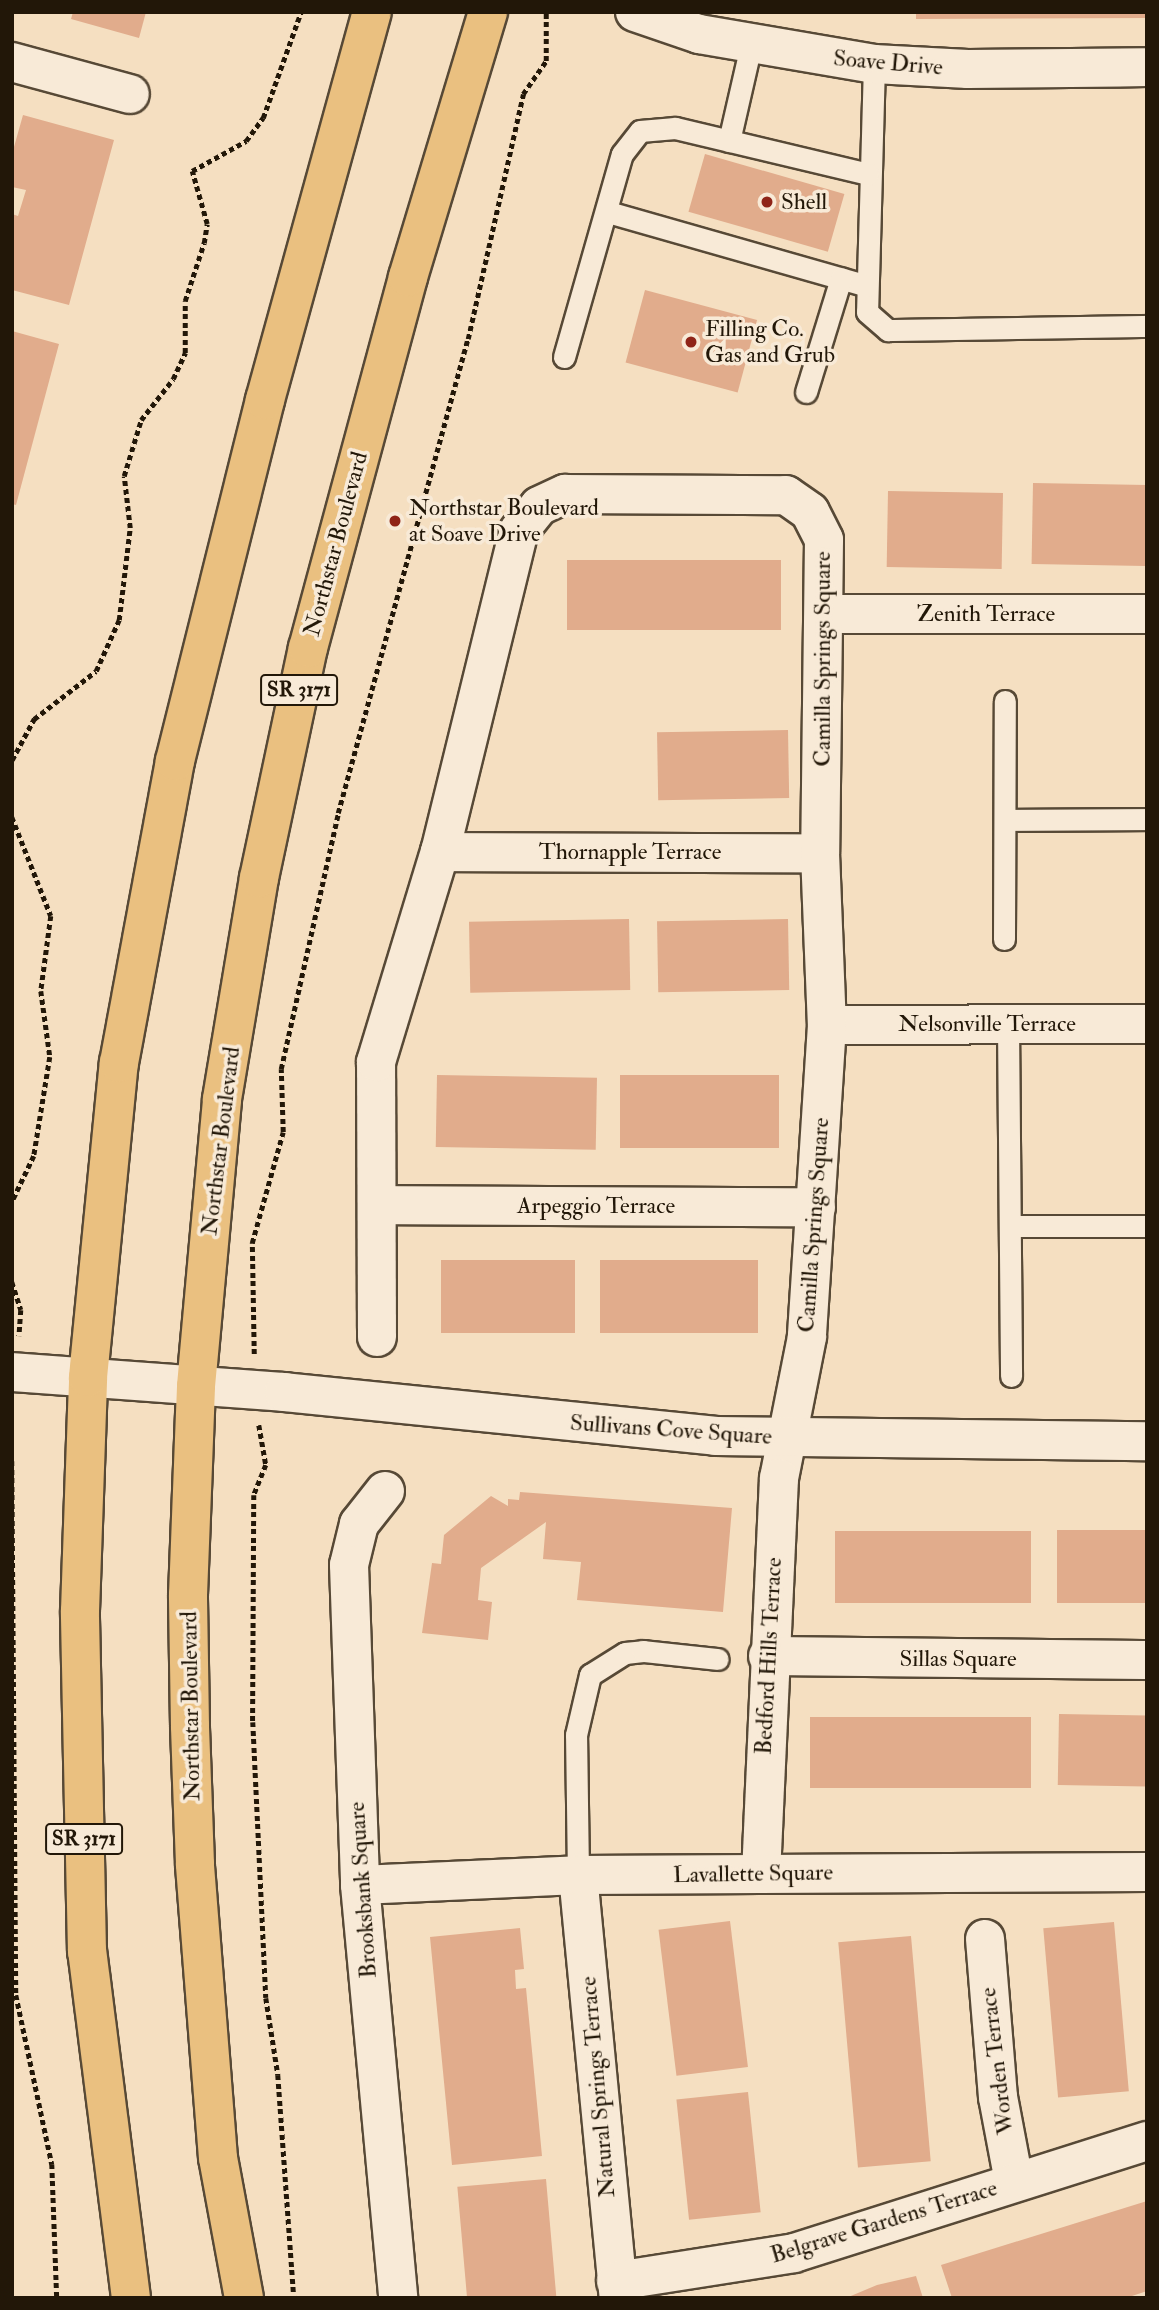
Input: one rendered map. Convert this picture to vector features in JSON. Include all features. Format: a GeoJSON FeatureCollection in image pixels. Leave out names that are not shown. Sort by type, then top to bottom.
{"type":"FeatureCollection","features":[{"type":"Feature","properties":{"kind":"main road","name":"SR 3171"},"geometry":{"type":"LineString","coordinates":[[131,2298],[87,1952],[80,1611],[88,1377],[121,1051],[172,773],[265,400],[372,12]]}},
{"type":"Feature","properties":{"kind":"main road","name":"Northstar Boulevard"},"geometry":{"type":"LineString","coordinates":[[244,2298],[218,2158],[195,1864],[188,1595],[196,1386],[222,1099],[259,878],[305,662],[408,278],[488,12]]}},
{"type":"Feature","properties":{"kind":"street","name":"Soave Drive"},"geometry":{"type":"LineString","coordinates":[[635,12],[751,45],[874,64],[968,69],[1147,67]]}},
{"type":"Feature","properties":{"kind":"street"},"geometry":{"type":"LineString","coordinates":[[12,62],[130,94]]}},
{"type":"Feature","properties":{"kind":"street","name":"Camilla Springs Square"},"geometry":{"type":"LineString","coordinates":[[377,1337],[376,1062],[440,852],[519,531],[539,506],[565,494],[786,495],[810,512],[824,540],[826,614],[820,853],[827,1025],[807,1337],[789,1439]]}},
{"type":"Feature","properties":{"kind":"street","name":"Zenith Terrace"},"geometry":{"type":"LineString","coordinates":[[826,614],[1147,614]]}},
{"type":"Feature","properties":{"kind":"street","name":"Thornapple Terrace"},"geometry":{"type":"LineString","coordinates":[[440,852],[820,853]]}},
{"type":"Feature","properties":{"kind":"street","name":"Nelsonville Terrace"},"geometry":{"type":"LineString","coordinates":[[827,1025],[1147,1024]]}},
{"type":"Feature","properties":{"kind":"street","name":"Arpeggio Terrace"},"geometry":{"type":"LineString","coordinates":[[377,1205],[816,1207]]}},
{"type":"Feature","properties":{"kind":"street","name":"Sullivans Cove Square"},"geometry":{"type":"LineString","coordinates":[[12,1372],[196,1386],[645,1431],[789,1439],[1147,1441]]}},
{"type":"Feature","properties":{"kind":"street","name":"Bedford Hills Terrace"},"geometry":{"type":"LineString","coordinates":[[761,1874],[768,1656],[779,1478],[789,1439]]}},
{"type":"Feature","properties":{"kind":"street","name":"Brooksbank Square"},"geometry":{"type":"LineString","coordinates":[[385,1491],[359,1524],[349,1565],[360,1885],[398,2298]]}},
{"type":"Feature","properties":{"kind":"street","name":"Sillas Square"},"geometry":{"type":"LineString","coordinates":[[768,1656],[1147,1660]]}},
{"type":"Feature","properties":{"kind":"street","name":"Lavallette Square"},"geometry":{"type":"LineString","coordinates":[[360,1885],[578,1875],[1147,1872]]}},
{"type":"Feature","properties":{"kind":"street","name":"Natural Springs Terrace"},"geometry":{"type":"LineString","coordinates":[[578,1875],[617,2289]]}},
{"type":"Feature","properties":{"kind":"street","name":"Worden Terrace"},"geometry":{"type":"LineString","coordinates":[[985,1939],[998,2097],[1014,2182]]}},
{"type":"Feature","properties":{"kind":"street","name":"Belgrave Gardens Terrace"},"geometry":{"type":"LineString","coordinates":[[617,2289],[794,2253],[1147,2141]]}},
{"type":"Feature","properties":{"kind":"lane"},"geometry":{"type":"LineString","coordinates":[[729,141],[751,45]]}},
{"type":"Feature","properties":{"kind":"lane"},"geometry":{"type":"LineString","coordinates":[[874,64],[868,174],[867,312],[888,330],[1147,326]]}},
{"type":"Feature","properties":{"kind":"lane"},"geometry":{"type":"LineString","coordinates":[[564,357],[622,155],[640,131],[661,126],[868,174]]}},
{"type":"Feature","properties":{"kind":"lane"},"geometry":{"type":"LineString","coordinates":[[607,212],[867,286]]}},
{"type":"Feature","properties":{"kind":"lane"},"geometry":{"type":"LineString","coordinates":[[806,392],[842,278]]}},
{"type":"Feature","properties":{"kind":"lane"},"geometry":{"type":"LineString","coordinates":[[1004,939],[1007,820],[1005,701]]}},
{"type":"Feature","properties":{"kind":"lane"},"geometry":{"type":"LineString","coordinates":[[1007,820],[1147,819]]}},
{"type":"Feature","properties":{"kind":"lane"},"geometry":{"type":"LineString","coordinates":[[1008,1024],[1011,1376]]}},
{"type":"Feature","properties":{"kind":"lane"},"geometry":{"type":"LineString","coordinates":[[1011,1226],[1147,1226]]}},
{"type":"Feature","properties":{"kind":"lane"},"geometry":{"type":"LineString","coordinates":[[578,1875],[576,1735],[590,1675],[625,1653],[643,1651],[718,1659]]}},
{"type":"Feature","properties":{"kind":"path"},"geometry":{"type":"LineString","coordinates":[[12,760],[34,719],[96,670],[118,620],[130,528],[124,476],[141,420],[173,379],[185,353],[185,301],[204,243],[207,225],[192,171],[246,141],[263,118],[301,12]]}},
{"type":"Feature","properties":{"kind":"path"},"geometry":{"type":"LineString","coordinates":[[294,2298],[278,2075],[266,1998],[254,1750],[254,1495],[266,1465],[253,1392],[252,1243],[283,1132],[281,1069],[338,813],[468,339],[523,94],[546,61],[546,12]]}},
{"type":"Feature","properties":{"kind":"path"},"geometry":{"type":"LineString","coordinates":[[12,817],[51,916],[41,992],[50,1057],[34,1156],[12,1202]]}},
{"type":"Feature","properties":{"kind":"path"},"geometry":{"type":"LineString","coordinates":[[12,1461],[16,1995],[52,2164],[57,2298]]}},
{"type":"Feature","properties":{"kind":"building"},"geometry":{"type":"Polygon","coordinates":[[[73,12],[146,12],[139,38],[71,19],[73,12]]]}},
{"type":"Feature","properties":{"kind":"building"},"geometry":{"type":"Polygon","coordinates":[[[916,12],[1147,12],[1147,18],[916,19],[916,12]]]}},
{"type":"Feature","properties":{"kind":"building"},"geometry":{"type":"Polygon","coordinates":[[[23,115],[114,140],[69,305],[12,290],[12,214],[18,216],[26,190],[12,187],[12,154],[23,115]]]}},
{"type":"Feature","properties":{"kind":"building","name":"Shell"},"geometry":{"type":"Polygon","coordinates":[[[705,154],[844,194],[828,252],[688,212],[705,154]]]}},
{"type":"Feature","properties":{"kind":"building","name":"Filling Co. Gas and Grub"},"geometry":{"type":"Polygon","coordinates":[[[645,290],[757,320],[738,392],[626,362],[645,290]]]}},
{"type":"Feature","properties":{"kind":"building"},"geometry":{"type":"Polygon","coordinates":[[[12,331],[59,344],[16,505],[12,504],[12,331]]]}},
{"type":"Feature","properties":{"kind":"building"},"geometry":{"type":"Polygon","coordinates":[[[1033,483],[1147,485],[1146,566],[1032,564],[1033,483]]]}},
{"type":"Feature","properties":{"kind":"building"},"geometry":{"type":"Polygon","coordinates":[[[888,491],[1003,493],[1002,569],[887,567],[888,491]]]}},
{"type":"Feature","properties":{"kind":"building"},"geometry":{"type":"Polygon","coordinates":[[[567,560],[781,560],[781,630],[567,630],[567,560]]]}},
{"type":"Feature","properties":{"kind":"building"},"geometry":{"type":"Polygon","coordinates":[[[788,730],[789,798],[658,800],[657,732],[788,730]]]}},
{"type":"Feature","properties":{"kind":"building"},"geometry":{"type":"Polygon","coordinates":[[[629,919],[630,990],[470,993],[469,922],[629,919]]]}},
{"type":"Feature","properties":{"kind":"building"},"geometry":{"type":"Polygon","coordinates":[[[788,919],[789,990],[658,992],[657,921],[788,919]]]}},
{"type":"Feature","properties":{"kind":"building"},"geometry":{"type":"Polygon","coordinates":[[[437,1075],[597,1078],[596,1150],[436,1147],[437,1075]]]}},
{"type":"Feature","properties":{"kind":"building"},"geometry":{"type":"Polygon","coordinates":[[[620,1075],[779,1075],[779,1148],[620,1148],[620,1075]]]}},
{"type":"Feature","properties":{"kind":"building"},"geometry":{"type":"Polygon","coordinates":[[[441,1260],[575,1260],[575,1333],[441,1333],[441,1260]]]}},
{"type":"Feature","properties":{"kind":"building"},"geometry":{"type":"Polygon","coordinates":[[[600,1260],[758,1260],[758,1333],[600,1333],[600,1260]]]}},
{"type":"Feature","properties":{"kind":"building"},"geometry":{"type":"Polygon","coordinates":[[[520,1492],[732,1508],[723,1612],[577,1600],[581,1562],[543,1559],[546,1522],[481,1568],[478,1600],[492,1602],[488,1640],[422,1633],[432,1563],[441,1564],[444,1535],[491,1496],[508,1506],[508,1499],[519,1500],[520,1492]]]}},
{"type":"Feature","properties":{"kind":"building"},"geometry":{"type":"Polygon","coordinates":[[[1057,1530],[1147,1530],[1147,1603],[1057,1603],[1057,1530]]]}},
{"type":"Feature","properties":{"kind":"building"},"geometry":{"type":"Polygon","coordinates":[[[835,1531],[1031,1531],[1031,1603],[835,1603],[835,1531]]]}},
{"type":"Feature","properties":{"kind":"building"},"geometry":{"type":"Polygon","coordinates":[[[1059,1714],[1147,1716],[1146,1787],[1058,1785],[1059,1714]]]}},
{"type":"Feature","properties":{"kind":"building"},"geometry":{"type":"Polygon","coordinates":[[[810,1717],[1031,1717],[1031,1788],[810,1788],[810,1717]]]}},
{"type":"Feature","properties":{"kind":"building"},"geometry":{"type":"Polygon","coordinates":[[[730,1921],[748,2067],[676,2076],[659,1930],[730,1921]]]}},
{"type":"Feature","properties":{"kind":"building"},"geometry":{"type":"Polygon","coordinates":[[[1114,1922],[1129,2091],[1058,2098],[1043,1928],[1114,1922]]]}},
{"type":"Feature","properties":{"kind":"building"},"geometry":{"type":"Polygon","coordinates":[[[520,1928],[524,1969],[515,1970],[516,1989],[526,1988],[542,2156],[452,2165],[430,1937],[520,1928]]]}},
{"type":"Feature","properties":{"kind":"building"},"geometry":{"type":"Polygon","coordinates":[[[911,1936],[931,2161],[858,2168],[838,1942],[911,1936]]]}},
{"type":"Feature","properties":{"kind":"building"},"geometry":{"type":"Polygon","coordinates":[[[748,2092],[761,2212],[689,2220],[676,2100],[748,2092]]]}},
{"type":"Feature","properties":{"kind":"building"},"geometry":{"type":"Polygon","coordinates":[[[546,2179],[556,2298],[467,2298],[457,2187],[546,2179]]]}},
{"type":"Feature","properties":{"kind":"building"},"geometry":{"type":"Polygon","coordinates":[[[1147,2201],[1147,2291],[1126,2298],[952,2298],[941,2265],[1147,2201]]]}},
{"type":"Feature","properties":{"kind":"building"},"geometry":{"type":"Polygon","coordinates":[[[916,2276],[923,2298],[846,2298],[877,2285],[916,2276]]]}},
{"type":"Feature","properties":{"kind":"place","name":"Shell"},"geometry":{"type":"Point","coordinates":[767,202]}},
{"type":"Feature","properties":{"kind":"place","name":"Filling Co. Gas and Grub"},"geometry":{"type":"Point","coordinates":[691,342]}},
{"type":"Feature","properties":{"kind":"place","name":"Northstar Boulevard at Soave Drive"},"geometry":{"type":"Point","coordinates":[395,521]}}]}
